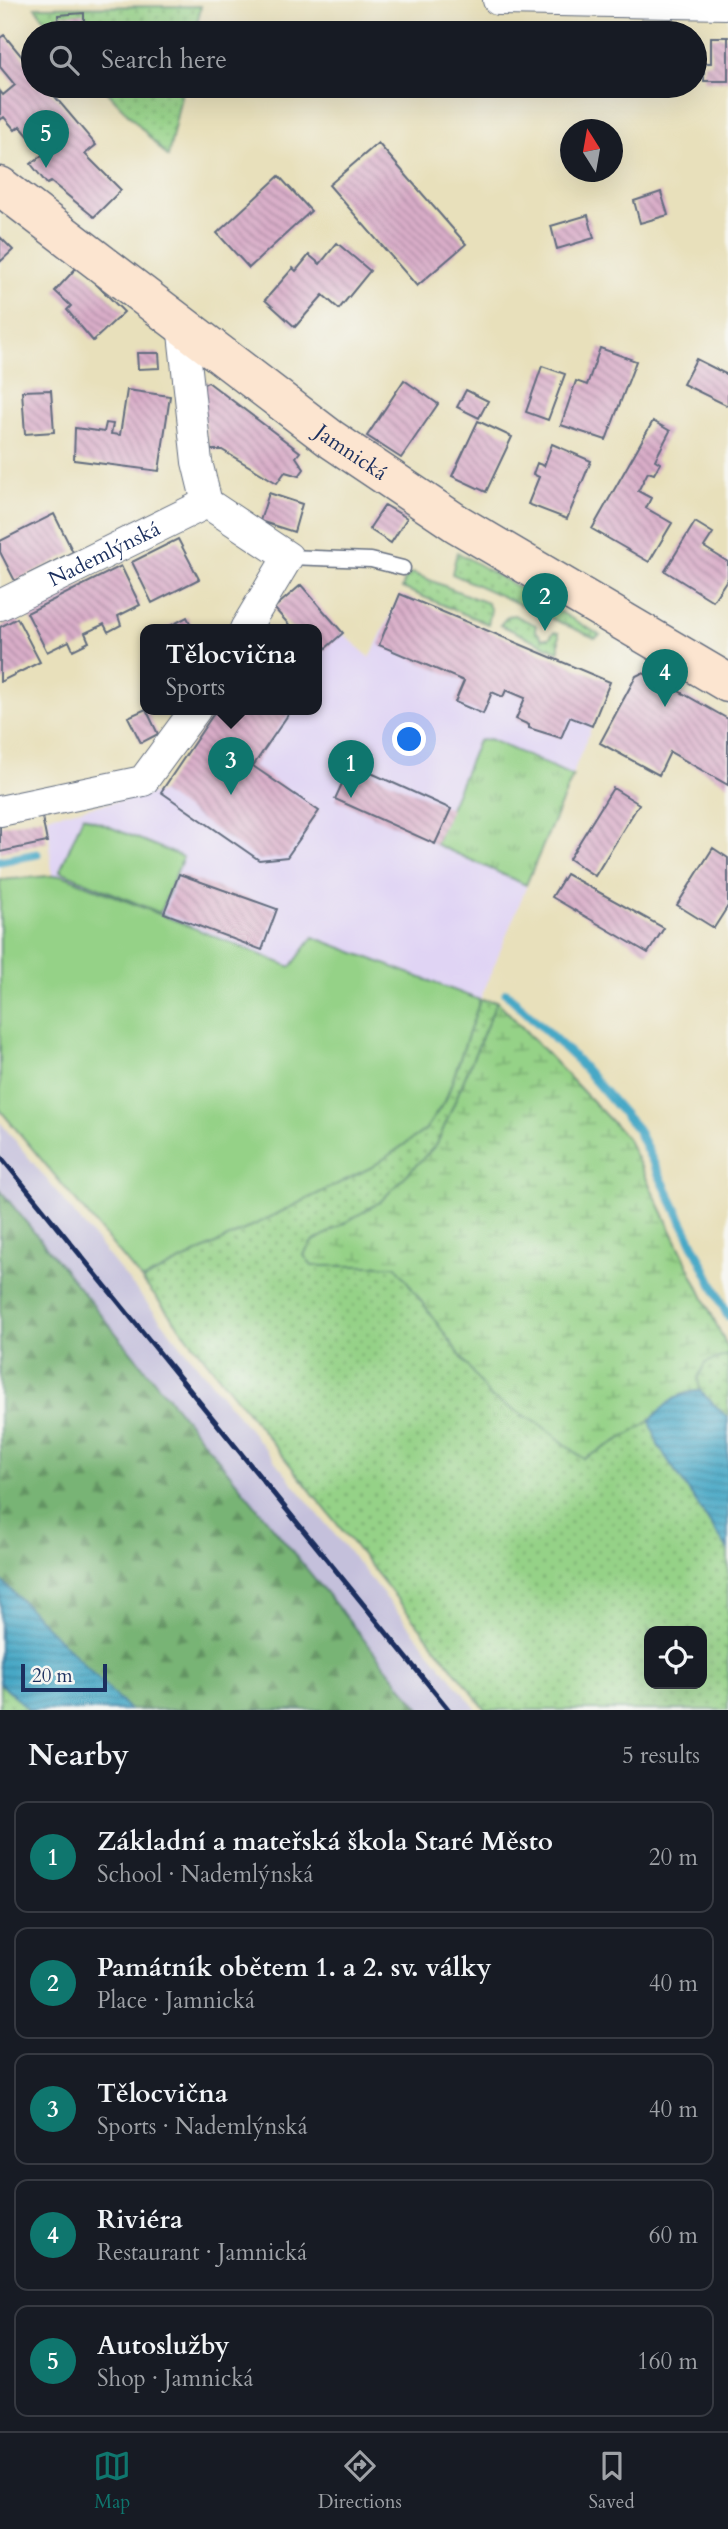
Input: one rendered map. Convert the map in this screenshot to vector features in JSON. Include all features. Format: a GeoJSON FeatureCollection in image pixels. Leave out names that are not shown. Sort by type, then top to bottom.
{"type":"FeatureCollection","features":[{"type":"Feature","properties":{"kind":"main road","name":"Jamnická"},"geometry":{"type":"LineString","coordinates":[[0,186],[331,439],[456,523],[728,683]]}},
{"type":"Feature","properties":{"kind":"street"},"geometry":{"type":"LineString","coordinates":[[498,0],[728,4]]}},
{"type":"Feature","properties":{"kind":"street"},"geometry":{"type":"LineString","coordinates":[[183,324],[197,462],[207,503],[288,557],[248,624]]}},
{"type":"Feature","properties":{"kind":"street","name":"Nademlýnská"},"geometry":{"type":"LineString","coordinates":[[0,604],[207,503]]}},
{"type":"Feature","properties":{"kind":"street"},"geometry":{"type":"LineString","coordinates":[[0,811],[143,781],[192,715]]}},
{"type":"Feature","properties":{"kind":"lane"},"geometry":{"type":"LineString","coordinates":[[288,557],[371,560],[403,568]]}},
{"type":"Feature","properties":{"kind":"shaded area"},"geometry":{"type":"Polygon","coordinates":[[[400,594],[610,682],[480,1000],[314,937],[292,967],[62,875],[52,876],[48,816],[161,792],[213,715],[322,715],[322,652],[343,633],[370,658],[400,594]]]}},
{"type":"Feature","properties":{"kind":"shaded area"},"geometry":{"type":"Polygon","coordinates":[[[0,1122],[477,1710],[421,1710],[0,1190],[0,1122]]]}},
{"type":"Feature","properties":{"kind":"green space"},"geometry":{"type":"Polygon","coordinates":[[[201,6],[198,21],[46,21],[35,7],[201,6]]]}},
{"type":"Feature","properties":{"kind":"green space"},"geometry":{"type":"Polygon","coordinates":[[[113,98],[180,98],[168,157],[113,98]]]}},
{"type":"Feature","properties":{"kind":"green space"},"geometry":{"type":"Polygon","coordinates":[[[457,552],[600,635],[595,638],[452,574],[457,552]]]}},
{"type":"Feature","properties":{"kind":"green space"},"geometry":{"type":"Polygon","coordinates":[[[412,573],[487,603],[491,610],[488,624],[402,588],[407,575],[412,573]]]}},
{"type":"Feature","properties":{"kind":"green space"},"geometry":{"type":"Polygon","coordinates":[[[514,615],[536,625],[535,630],[542,638],[549,638],[554,632],[559,633],[559,652],[500,625],[508,616],[514,615]]]}},
{"type":"Feature","properties":{"kind":"green space"},"geometry":{"type":"Polygon","coordinates":[[[489,739],[573,776],[526,885],[435,844],[478,741],[489,739]]]}},
{"type":"Feature","properties":{"kind":"green space"},"geometry":{"type":"Polygon","coordinates":[[[83,816],[183,857],[160,913],[60,871],[83,816]]]}},
{"type":"Feature","properties":{"kind":"green space"},"geometry":{"type":"Polygon","coordinates":[[[62,875],[291,967],[313,937],[480,1000],[446,1099],[425,1130],[372,1167],[142,1280],[0,1110],[0,880],[62,875]]]}},
{"type":"Feature","properties":{"kind":"green space"},"geometry":{"type":"Polygon","coordinates":[[[480,1000],[497,1001],[627,1138],[728,1349],[728,1418],[700,1391],[688,1392],[664,1405],[658,1445],[728,1550],[728,1710],[486,1710],[142,1280],[372,1167],[425,1130],[446,1099],[480,1000]]]}},
{"type":"Feature","properties":{"kind":"green space"},"geometry":{"type":"Polygon","coordinates":[[[497,1001],[627,1138],[728,1349],[728,1355],[705,1363],[698,1378],[700,1391],[676,1398],[641,1427],[584,1459],[541,1425],[490,1397],[396,1266],[312,1266],[304,1255],[311,1243],[380,1202],[437,1144],[497,1001]]]}},
{"type":"Feature","properties":{"kind":"green space"},"geometry":{"type":"Polygon","coordinates":[[[0,1190],[421,1710],[128,1710],[0,1580],[0,1190]]]}},
{"type":"Feature","properties":{"kind":"green space"},"geometry":{"type":"Polygon","coordinates":[[[0,1683],[29,1710],[0,1710],[0,1683]]]}},
{"type":"Feature","properties":{"kind":"water"},"geometry":{"type":"Polygon","coordinates":[[[700,1391],[728,1418],[728,1550],[658,1445],[650,1421],[672,1400],[700,1391]]]}},
{"type":"Feature","properties":{"kind":"water"},"geometry":{"type":"Polygon","coordinates":[[[0,1579],[129,1710],[29,1710],[0,1683],[0,1579]]]}},
{"type":"Feature","properties":{"kind":"building"},"geometry":{"type":"Polygon","coordinates":[[[84,13],[84,21],[58,21],[58,15],[84,13]]]}},
{"type":"Feature","properties":{"kind":"building"},"geometry":{"type":"Polygon","coordinates":[[[4,35],[21,56],[21,98],[56,98],[96,145],[85,154],[121,190],[94,217],[51,182],[47,184],[31,164],[52,147],[45,138],[36,145],[20,126],[15,130],[4,117],[0,120],[0,91],[3,95],[15,85],[0,67],[0,38],[4,35]]]}},
{"type":"Feature","properties":{"kind":"building"},"geometry":{"type":"Polygon","coordinates":[[[711,37],[728,37],[728,81],[707,81],[707,63],[711,63],[711,37]]]}},
{"type":"Feature","properties":{"kind":"building"},"geometry":{"type":"Polygon","coordinates":[[[378,143],[466,244],[417,286],[329,185],[378,143]]]}},
{"type":"Feature","properties":{"kind":"building"},"geometry":{"type":"Polygon","coordinates":[[[279,176],[311,211],[249,268],[217,233],[279,176]]]}},
{"type":"Feature","properties":{"kind":"building"},"geometry":{"type":"Polygon","coordinates":[[[661,192],[668,215],[640,223],[634,201],[661,192]]]}},
{"type":"Feature","properties":{"kind":"building"},"geometry":{"type":"Polygon","coordinates":[[[588,215],[594,238],[557,249],[551,226],[588,215]]]}},
{"type":"Feature","properties":{"kind":"building"},"geometry":{"type":"Polygon","coordinates":[[[0,237],[13,250],[0,262],[0,237]]]}},
{"type":"Feature","properties":{"kind":"building"},"geometry":{"type":"Polygon","coordinates":[[[337,243],[370,271],[339,309],[323,295],[295,327],[265,300],[293,268],[296,271],[309,255],[320,264],[337,243]]]}},
{"type":"Feature","properties":{"kind":"building"},"geometry":{"type":"Polygon","coordinates":[[[78,266],[124,312],[93,341],[67,310],[71,306],[55,291],[78,266]]]}},
{"type":"Feature","properties":{"kind":"building"},"geometry":{"type":"Polygon","coordinates":[[[600,348],[636,361],[606,440],[561,425],[576,381],[587,385],[600,348]]]}},
{"type":"Feature","properties":{"kind":"building"},"geometry":{"type":"Polygon","coordinates":[[[137,353],[159,353],[160,368],[138,369],[137,353]]]}},
{"type":"Feature","properties":{"kind":"building"},"geometry":{"type":"Polygon","coordinates":[[[696,359],[728,375],[728,406],[683,384],[696,359]]]}},
{"type":"Feature","properties":{"kind":"building"},"geometry":{"type":"Polygon","coordinates":[[[542,366],[565,374],[548,420],[526,412],[542,366]]]}},
{"type":"Feature","properties":{"kind":"building"},"geometry":{"type":"Polygon","coordinates":[[[404,380],[438,404],[401,458],[367,436],[404,380]]]}},
{"type":"Feature","properties":{"kind":"building"},"geometry":{"type":"Polygon","coordinates":[[[208,382],[300,452],[296,457],[304,469],[299,476],[285,472],[277,483],[222,450],[211,450],[197,387],[208,382]]]}},
{"type":"Feature","properties":{"kind":"building"},"geometry":{"type":"Polygon","coordinates":[[[51,390],[54,432],[25,434],[22,391],[51,390]]]}},
{"type":"Feature","properties":{"kind":"building"},"geometry":{"type":"Polygon","coordinates":[[[127,390],[170,396],[159,471],[74,460],[75,428],[104,432],[106,423],[113,424],[111,434],[120,435],[127,390]]]}},
{"type":"Feature","properties":{"kind":"building"},"geometry":{"type":"Polygon","coordinates":[[[466,390],[488,401],[479,418],[457,407],[466,390]]]}},
{"type":"Feature","properties":{"kind":"building"},"geometry":{"type":"Polygon","coordinates":[[[478,421],[512,437],[486,492],[452,476],[478,421]]]}},
{"type":"Feature","properties":{"kind":"building"},"geometry":{"type":"Polygon","coordinates":[[[653,421],[670,431],[655,460],[660,463],[654,474],[648,472],[638,491],[651,498],[646,508],[672,523],[649,562],[592,529],[653,421]]]}},
{"type":"Feature","properties":{"kind":"building"},"geometry":{"type":"Polygon","coordinates":[[[552,444],[591,461],[567,519],[528,504],[539,477],[533,474],[537,463],[544,466],[552,444]]]}},
{"type":"Feature","properties":{"kind":"building"},"geometry":{"type":"Polygon","coordinates":[[[269,493],[302,504],[294,532],[260,521],[269,493]]]}},
{"type":"Feature","properties":{"kind":"building"},"geometry":{"type":"Polygon","coordinates":[[[385,505],[407,518],[391,543],[369,529],[385,505]]]}},
{"type":"Feature","properties":{"kind":"building"},"geometry":{"type":"Polygon","coordinates":[[[54,514],[73,552],[15,581],[0,552],[0,541],[54,514]]]}},
{"type":"Feature","properties":{"kind":"building"},"geometry":{"type":"Polygon","coordinates":[[[695,522],[713,533],[704,547],[728,562],[728,578],[713,601],[665,571],[695,522]]]}},
{"type":"Feature","properties":{"kind":"building"},"geometry":{"type":"Polygon","coordinates":[[[178,539],[199,579],[152,603],[132,562],[178,539]]]}},
{"type":"Feature","properties":{"kind":"building"},"geometry":{"type":"Polygon","coordinates":[[[121,566],[140,605],[118,616],[121,625],[108,632],[104,624],[85,633],[89,642],[73,650],[69,641],[47,652],[27,613],[121,566]]]}},
{"type":"Feature","properties":{"kind":"building"},"geometry":{"type":"Polygon","coordinates":[[[301,585],[343,633],[322,652],[322,624],[288,624],[274,608],[301,585]]]}},
{"type":"Feature","properties":{"kind":"building"},"geometry":{"type":"Polygon","coordinates":[[[400,594],[610,682],[592,726],[570,717],[561,738],[529,728],[529,725],[516,719],[525,698],[506,690],[503,697],[492,692],[483,714],[455,702],[464,681],[379,645],[400,594]]]}},
{"type":"Feature","properties":{"kind":"building"},"geometry":{"type":"Polygon","coordinates":[[[187,617],[190,624],[174,624],[187,617]]]}},
{"type":"Feature","properties":{"kind":"building"},"geometry":{"type":"Polygon","coordinates":[[[17,618],[40,662],[0,682],[0,627],[17,618]]]}},
{"type":"Feature","properties":{"kind":"building"},"geometry":{"type":"Polygon","coordinates":[[[642,673],[728,719],[728,785],[670,752],[659,775],[600,743],[636,676],[642,673]]]}},
{"type":"Feature","properties":{"kind":"building"},"geometry":{"type":"Polygon","coordinates":[[[140,712],[140,715],[149,715],[158,734],[141,743],[128,717],[140,712]]]}},
{"type":"Feature","properties":{"kind":"building"},"geometry":{"type":"Polygon","coordinates":[[[213,715],[288,715],[253,766],[319,811],[287,857],[259,860],[161,792],[213,715]]]}},
{"type":"Feature","properties":{"kind":"building"},"geometry":{"type":"Polygon","coordinates":[[[351,764],[451,809],[435,844],[335,799],[351,764]]]}},
{"type":"Feature","properties":{"kind":"building"},"geometry":{"type":"Polygon","coordinates":[[[613,788],[639,804],[595,876],[569,859],[613,788]]]}},
{"type":"Feature","properties":{"kind":"building"},"geometry":{"type":"Polygon","coordinates":[[[42,817],[47,842],[0,852],[0,826],[42,817]]]}},
{"type":"Feature","properties":{"kind":"building"},"geometry":{"type":"Polygon","coordinates":[[[713,848],[728,858],[728,906],[714,928],[677,905],[713,848]]]}},
{"type":"Feature","properties":{"kind":"building"},"geometry":{"type":"Polygon","coordinates":[[[179,874],[277,909],[262,950],[164,913],[179,874]]]}},
{"type":"Feature","properties":{"kind":"building"},"geometry":{"type":"Polygon","coordinates":[[[566,874],[664,928],[648,953],[552,897],[566,874]]]}},
{"type":"Feature","properties":{"kind":"waterway"},"geometry":{"type":"LineString","coordinates":[[0,861],[37,854]]}},
{"type":"Feature","properties":{"kind":"waterway"},"geometry":{"type":"LineString","coordinates":[[506,993],[576,1059],[637,1129],[728,1316]]}},
{"type":"Feature","properties":{"kind":"railway"},"geometry":{"type":"LineString","coordinates":[[0,1156],[449,1710]]}},
{"type":"Feature","properties":{"kind":"place","name":"Autoslužby"},"geometry":{"type":"Point","coordinates":[46,168]}},
{"type":"Feature","properties":{"kind":"place","name":"Památník obětem 1. a 2. sv. války"},"geometry":{"type":"Point","coordinates":[545,631]}},
{"type":"Feature","properties":{"kind":"place","name":"Riviéra"},"geometry":{"type":"Point","coordinates":[665,707]}},
{"type":"Feature","properties":{"kind":"place","name":"Tělocvična"},"geometry":{"type":"Point","coordinates":[231,795]}},
{"type":"Feature","properties":{"kind":"place","name":"Základní a mateřská škola Staré Město"},"geometry":{"type":"Point","coordinates":[351,798]}}]}
